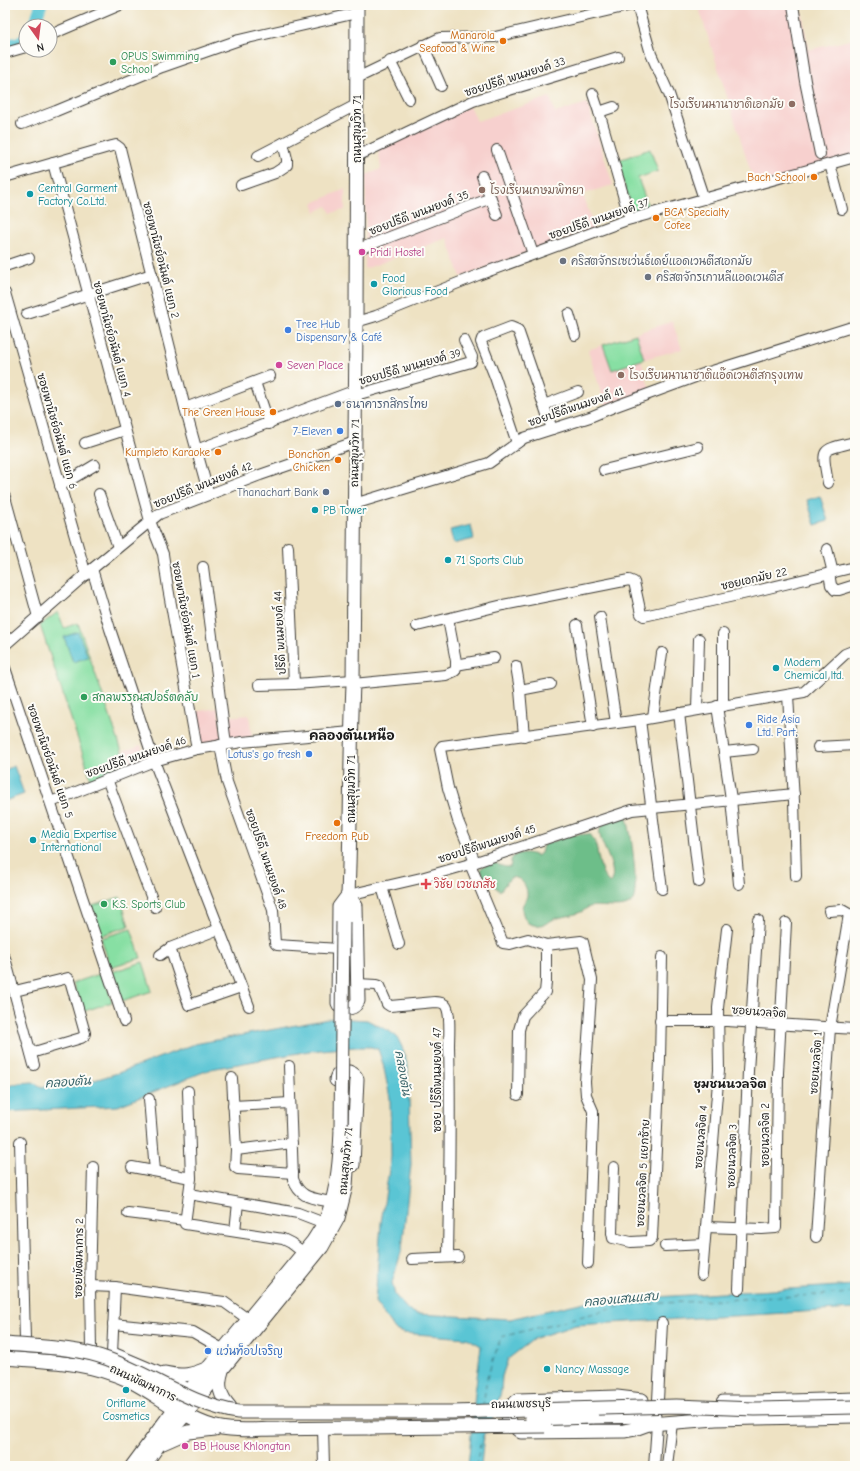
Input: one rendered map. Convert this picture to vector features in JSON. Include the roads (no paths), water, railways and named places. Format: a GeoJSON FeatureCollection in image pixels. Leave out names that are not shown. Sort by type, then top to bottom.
{"type":"FeatureCollection","features":[{"type":"Feature","properties":{"kind":"main road","name":"ถนนสุขุมวิท 71"},"geometry":{"type":"LineString","coordinates":[[195,1394],[222,1370],[322,1247],[338,1218],[345,1128],[348,922],[351,910],[348,898],[351,827],[356,393],[357,9]]}},
{"type":"Feature","properties":{"kind":"main road"},"geometry":{"type":"LineString","coordinates":[[348,898],[356,906],[358,1001],[356,1006],[351,1008],[340,1007],[338,1003],[339,949],[339,907],[348,898]]}},
{"type":"Feature","properties":{"kind":"main road"},"geometry":{"type":"LineString","coordinates":[[351,1072],[355,1074],[357,1079],[353,1169],[350,1180],[341,1185],[333,1172],[336,1077],[340,1073],[351,1072]]}},
{"type":"Feature","properties":{"kind":"main road","name":"ถนนสุขุมวิท 71"},"geometry":{"type":"LineString","coordinates":[[195,1394],[208,1368],[313,1241],[328,1215],[331,1202],[341,1185]]}},
{"type":"Feature","properties":{"kind":"main road","name":"ถนนพัฒนาการ"},"geometry":{"type":"LineString","coordinates":[[5,1338],[77,1346],[112,1354],[148,1369],[195,1394]]}},
{"type":"Feature","properties":{"kind":"main road","name":"ถนนพัฒนาการ"},"geometry":{"type":"LineString","coordinates":[[5,1344],[77,1350],[107,1358],[211,1406],[254,1417]]}},
{"type":"Feature","properties":{"kind":"main road"},"geometry":{"type":"LineString","coordinates":[[85,1366],[89,1360],[89,1349]]}},
{"type":"Feature","properties":{"kind":"main road","name":"ถนนพัฒนาการ"},"geometry":{"type":"LineString","coordinates":[[5,1352],[76,1357],[103,1364],[129,1374],[198,1410],[223,1418],[254,1417]]}},
{"type":"Feature","properties":{"kind":"main road","name":"ถนนพัฒนาการ"},"geometry":{"type":"LineString","coordinates":[[5,1358],[74,1364],[106,1372],[129,1380],[180,1411]]}},
{"type":"Feature","properties":{"kind":"main road"},"geometry":{"type":"LineString","coordinates":[[148,1369],[180,1376],[196,1373],[208,1368]]}},
{"type":"Feature","properties":{"kind":"main road"},"geometry":{"type":"LineString","coordinates":[[222,1370],[219,1379],[220,1391],[223,1399],[230,1407]]}},
{"type":"Feature","properties":{"kind":"main road"},"geometry":{"type":"LineString","coordinates":[[144,1466],[155,1443],[161,1418],[160,1404],[154,1394]]}},
{"type":"Feature","properties":{"kind":"main road"},"geometry":{"type":"LineString","coordinates":[[132,1466],[155,1443],[195,1394]]}},
{"type":"Feature","properties":{"kind":"main road","name":"ถนนเพชรบุรี"},"geometry":{"type":"LineString","coordinates":[[195,1394],[218,1404],[230,1407],[308,1408],[593,1403],[642,1400],[757,1402],[855,1399]]}},
{"type":"Feature","properties":{"kind":"main road"},"geometry":{"type":"LineString","coordinates":[[642,1400],[617,1397],[518,1400],[509,1411],[509,1420],[512,1426],[521,1432],[624,1431],[651,1425]]}},
{"type":"Feature","properties":{"kind":"main road","name":"ถนนเพชรบุรี"},"geometry":{"type":"LineString","coordinates":[[254,1417],[676,1406],[755,1409],[855,1407]]}},
{"type":"Feature","properties":{"kind":"main road"},"geometry":{"type":"LineString","coordinates":[[308,1408],[342,1417],[468,1416]]}},
{"type":"Feature","properties":{"kind":"main road","name":"ถนนเพชรบุรี"},"geometry":{"type":"LineString","coordinates":[[180,1411],[199,1421],[228,1429],[370,1428],[592,1421],[672,1415],[716,1419]]}},
{"type":"Feature","properties":{"kind":"main road","name":"ถนนเพชรบุรี"},"geometry":{"type":"LineString","coordinates":[[254,1417],[452,1421],[592,1421],[651,1425],[716,1419],[855,1416]]}},
{"type":"Feature","properties":{"kind":"main road"},"geometry":{"type":"LineString","coordinates":[[323,1428],[342,1417]]}},
{"type":"Feature","properties":{"kind":"main road"},"geometry":{"type":"LineString","coordinates":[[155,1443],[188,1432],[208,1429],[228,1429]]}},
{"type":"Feature","properties":{"kind":"street"},"geometry":{"type":"LineString","coordinates":[[58,32],[120,5]]}},
{"type":"Feature","properties":{"kind":"street"},"geometry":{"type":"LineString","coordinates":[[357,78],[440,38],[495,37],[632,5]]}},
{"type":"Feature","properties":{"kind":"street"},"geometry":{"type":"LineString","coordinates":[[637,5],[651,54],[669,94],[704,199]]}},
{"type":"Feature","properties":{"kind":"street"},"geometry":{"type":"LineString","coordinates":[[793,5],[805,81],[820,154]]}},
{"type":"Feature","properties":{"kind":"street"},"geometry":{"type":"LineString","coordinates":[[22,124],[70,106],[162,67],[239,40],[357,9]]}},
{"type":"Feature","properties":{"kind":"street"},"geometry":{"type":"LineString","coordinates":[[423,45],[441,86]]}},
{"type":"Feature","properties":{"kind":"street"},"geometry":{"type":"LineString","coordinates":[[5,53],[18,49]]}},
{"type":"Feature","properties":{"kind":"street","name":"ซอยปรีดี พนมยงค์ 33"},"geometry":{"type":"LineString","coordinates":[[356,156],[474,101],[618,57]]}},
{"type":"Feature","properties":{"kind":"street"},"geometry":{"type":"LineString","coordinates":[[390,62],[409,99]]}},
{"type":"Feature","properties":{"kind":"street"},"geometry":{"type":"LineString","coordinates":[[593,94],[630,219]]}},
{"type":"Feature","properties":{"kind":"street"},"geometry":{"type":"LineString","coordinates":[[258,156],[356,105]]}},
{"type":"Feature","properties":{"kind":"street"},"geometry":{"type":"LineString","coordinates":[[599,112],[614,107]]}},
{"type":"Feature","properties":{"kind":"street"},"geometry":{"type":"LineString","coordinates":[[241,185],[275,172],[287,165],[288,159],[283,143]]}},
{"type":"Feature","properties":{"kind":"street","name":"ซอยพานิชย์อนันต์ แยก 2"},"geometry":{"type":"LineString","coordinates":[[5,177],[112,146],[118,146],[120,148],[185,408],[209,495]]}},
{"type":"Feature","properties":{"kind":"street"},"geometry":{"type":"LineString","coordinates":[[497,150],[533,254]]}},
{"type":"Feature","properties":{"kind":"street","name":"ซอยปรีดี พนมยงค์ 37"},"geometry":{"type":"LineString","coordinates":[[356,322],[376,316],[533,254],[630,219],[855,157]]}},
{"type":"Feature","properties":{"kind":"street","name":"ซอยพานิชย์อนันต์ แยก 4"},"geometry":{"type":"LineString","coordinates":[[53,163],[150,521]]}},
{"type":"Feature","properties":{"kind":"street"},"geometry":{"type":"LineString","coordinates":[[830,164],[842,208]]}},
{"type":"Feature","properties":{"kind":"street"},"geometry":{"type":"LineString","coordinates":[[482,176],[497,215]]}},
{"type":"Feature","properties":{"kind":"street","name":"ซอยปรีดี พนมยงค์ 35"},"geometry":{"type":"LineString","coordinates":[[356,250],[491,198]]}},
{"type":"Feature","properties":{"kind":"street"},"geometry":{"type":"LineString","coordinates":[[5,266],[29,258]]}},
{"type":"Feature","properties":{"kind":"street"},"geometry":{"type":"LineString","coordinates":[[27,314],[152,274]]}},
{"type":"Feature","properties":{"kind":"street","name":"ซอยพานิชย์อนันต์ แยก 6"},"geometry":{"type":"LineString","coordinates":[[5,293],[60,486],[89,572],[110,629],[154,761],[249,1006]]}},
{"type":"Feature","properties":{"kind":"street"},"geometry":{"type":"LineString","coordinates":[[569,314],[575,336]]}},
{"type":"Feature","properties":{"kind":"street","name":"ซอยปรีดีพนมยงค์ 41"},"geometry":{"type":"LineString","coordinates":[[354,504],[489,462],[524,438],[590,417],[735,362],[855,326]]}},
{"type":"Feature","properties":{"kind":"street"},"geometry":{"type":"LineString","coordinates":[[517,443],[495,377],[482,346],[482,339],[510,327],[518,330],[552,429]]}},
{"type":"Feature","properties":{"kind":"street","name":"ซอยปรีดี พนมยงค์ 39"},"geometry":{"type":"LineString","coordinates":[[356,393],[471,362],[472,358],[464,340]]}},
{"type":"Feature","properties":{"kind":"street"},"geometry":{"type":"LineString","coordinates":[[185,408],[270,376]]}},
{"type":"Feature","properties":{"kind":"street"},"geometry":{"type":"LineString","coordinates":[[255,382],[269,424]]}},
{"type":"Feature","properties":{"kind":"street"},"geometry":{"type":"LineString","coordinates":[[544,405],[578,392]]}},
{"type":"Feature","properties":{"kind":"street"},"geometry":{"type":"LineString","coordinates":[[196,450],[356,393]]}},
{"type":"Feature","properties":{"kind":"street"},"geometry":{"type":"LineString","coordinates":[[85,443],[125,430]]}},
{"type":"Feature","properties":{"kind":"street","name":"ซอยปรีดี พนมยงค์ 42"},"geometry":{"type":"LineString","coordinates":[[5,645],[118,547],[159,514],[260,475],[355,442]]}},
{"type":"Feature","properties":{"kind":"street"},"geometry":{"type":"LineString","coordinates":[[828,483],[823,456],[826,451],[855,442]]}},
{"type":"Feature","properties":{"kind":"street"},"geometry":{"type":"LineString","coordinates":[[604,470],[698,447]]}},
{"type":"Feature","properties":{"kind":"street"},"geometry":{"type":"LineString","coordinates":[[60,486],[95,465]]}},
{"type":"Feature","properties":{"kind":"street"},"geometry":{"type":"LineString","coordinates":[[100,494],[118,547]]}},
{"type":"Feature","properties":{"kind":"street"},"geometry":{"type":"LineString","coordinates":[[5,497],[38,617]]}},
{"type":"Feature","properties":{"kind":"street","name":"ซอยพานิชย์อนันต์ แยก 1"},"geometry":{"type":"LineString","coordinates":[[150,521],[163,554],[197,749]]}},
{"type":"Feature","properties":{"kind":"street","name":"ปรีดี พนมยงค์ 44"},"geometry":{"type":"LineString","coordinates":[[288,546],[294,684],[353,682],[446,675],[455,672],[456,665]]}},
{"type":"Feature","properties":{"kind":"street"},"geometry":{"type":"LineString","coordinates":[[827,549],[831,573],[831,585],[835,590],[855,585]]}},
{"type":"Feature","properties":{"kind":"street"},"geometry":{"type":"LineString","coordinates":[[203,567],[223,745]]}},
{"type":"Feature","properties":{"kind":"street","name":"ซอยเอกมัย 22"},"geometry":{"type":"LineString","coordinates":[[448,619],[503,605],[629,580],[634,582],[641,614],[644,616],[855,567]]}},
{"type":"Feature","properties":{"kind":"street"},"geometry":{"type":"LineString","coordinates":[[600,617],[616,723]]}},
{"type":"Feature","properties":{"kind":"street"},"geometry":{"type":"LineString","coordinates":[[417,626],[448,619],[456,665],[494,658]]}},
{"type":"Feature","properties":{"kind":"street"},"geometry":{"type":"LineString","coordinates":[[577,625],[593,726]]}},
{"type":"Feature","properties":{"kind":"street"},"geometry":{"type":"LineString","coordinates":[[723,634],[720,706],[739,884]]}},
{"type":"Feature","properties":{"kind":"street"},"geometry":{"type":"LineString","coordinates":[[698,710],[699,639]]}},
{"type":"Feature","properties":{"kind":"street"},"geometry":{"type":"LineString","coordinates":[[588,1263],[594,1120],[593,1111],[586,1095],[585,1082],[592,980],[583,942],[546,945],[528,939],[510,944],[503,943],[458,822],[448,788],[440,748],[444,746],[653,718],[804,692],[845,654],[855,650]]}},
{"type":"Feature","properties":{"kind":"street"},"geometry":{"type":"LineString","coordinates":[[653,718],[662,653]]}},
{"type":"Feature","properties":{"kind":"street"},"geometry":{"type":"LineString","coordinates":[[516,666],[520,690],[524,736]]}},
{"type":"Feature","properties":{"kind":"street","name":"ซอยพานิชย์อนันต์ แยก 5"},"geometry":{"type":"LineString","coordinates":[[5,668],[124,1021]]}},
{"type":"Feature","properties":{"kind":"street"},"geometry":{"type":"LineString","coordinates":[[259,685],[294,684]]}},
{"type":"Feature","properties":{"kind":"street"},"geometry":{"type":"LineString","coordinates":[[520,690],[551,684]]}},
{"type":"Feature","properties":{"kind":"street"},"geometry":{"type":"LineString","coordinates":[[788,695],[794,794],[796,876]]}},
{"type":"Feature","properties":{"kind":"street"},"geometry":{"type":"LineString","coordinates":[[679,713],[699,882]]}},
{"type":"Feature","properties":{"kind":"street"},"geometry":{"type":"LineString","coordinates":[[640,720],[662,889]]}},
{"type":"Feature","properties":{"kind":"street","name":"ซอยปรีดี พนมยงค์ 46"},"geometry":{"type":"LineString","coordinates":[[51,802],[154,761],[197,749],[351,732]]}},
{"type":"Feature","properties":{"kind":"street","name":"ซอยปรีดี พนมยงค์ 48"},"geometry":{"type":"LineString","coordinates":[[223,745],[227,782],[273,910],[275,943],[277,945],[339,949]]}},
{"type":"Feature","properties":{"kind":"street"},"geometry":{"type":"LineString","coordinates":[[818,747],[855,745]]}},
{"type":"Feature","properties":{"kind":"street"},"geometry":{"type":"LineString","coordinates":[[724,752],[753,749]]}},
{"type":"Feature","properties":{"kind":"street"},"geometry":{"type":"LineString","coordinates":[[107,779],[155,907]]}},
{"type":"Feature","properties":{"kind":"street","name":"ซอยปรีดีพนมยงค์ 45"},"geometry":{"type":"LineString","coordinates":[[348,898],[382,887],[422,878],[472,863],[632,810],[689,803],[794,794]]}},
{"type":"Feature","properties":{"kind":"street"},"geometry":{"type":"LineString","coordinates":[[382,887],[399,944]]}},
{"type":"Feature","properties":{"kind":"street","name":"ซอยนวลจิต 1"},"geometry":{"type":"LineString","coordinates":[[816,1237],[830,1028],[849,914],[842,910],[829,911]]}},
{"type":"Feature","properties":{"kind":"street","name":"ซอยนวลจิต 3"},"geometry":{"type":"LineString","coordinates":[[739,1290],[751,1023],[758,920]]}},
{"type":"Feature","properties":{"kind":"street","name":"ซอยนวลจิต 2"},"geometry":{"type":"LineString","coordinates":[[706,1227],[775,1229],[777,1226],[780,1025],[786,923]]}},
{"type":"Feature","properties":{"kind":"street"},"geometry":{"type":"LineString","coordinates":[[160,955],[170,948],[219,929]]}},
{"type":"Feature","properties":{"kind":"street","name":"ซอยนวลจิต 4"},"geometry":{"type":"LineString","coordinates":[[702,1275],[718,1070],[718,1008],[727,929]]}},
{"type":"Feature","properties":{"kind":"street"},"geometry":{"type":"LineString","coordinates":[[518,1095],[519,1030],[523,1016],[545,992],[546,945]]}},
{"type":"Feature","properties":{"kind":"street"},"geometry":{"type":"LineString","coordinates":[[170,948],[189,1005],[241,987]]}},
{"type":"Feature","properties":{"kind":"street"},"geometry":{"type":"LineString","coordinates":[[660,1021],[662,957]]}},
{"type":"Feature","properties":{"kind":"street"},"geometry":{"type":"LineString","coordinates":[[5,958],[34,1065]]}},
{"type":"Feature","properties":{"kind":"street"},"geometry":{"type":"LineString","coordinates":[[15,992],[68,978],[70,980],[85,1033],[81,1038],[31,1053]]}},
{"type":"Feature","properties":{"kind":"street","name":"ซอย ปรีดีพนมยงค์ 47"},"geometry":{"type":"LineString","coordinates":[[358,984],[379,986],[387,1004],[390,1006],[440,1002],[446,1006],[449,1016],[453,1257],[412,1259]]}},
{"type":"Feature","properties":{"kind":"street","name":"ซอยนวลจิต"},"geometry":{"type":"LineString","coordinates":[[660,1021],[718,1021],[855,1029]]}},
{"type":"Feature","properties":{"kind":"street","name":"ซอยนวลจิต 5 แยกซ้าย"},"geometry":{"type":"LineString","coordinates":[[614,1167],[613,1238],[631,1242],[649,1241],[652,1238],[660,1021]]}},
{"type":"Feature","properties":{"kind":"street"},"geometry":{"type":"LineString","coordinates":[[289,1066],[293,1179],[296,1186],[304,1196],[331,1202]]}},
{"type":"Feature","properties":{"kind":"street"},"geometry":{"type":"LineString","coordinates":[[232,1078],[236,1166],[238,1169],[293,1173]]}},
{"type":"Feature","properties":{"kind":"street"},"geometry":{"type":"LineString","coordinates":[[185,1222],[191,1178],[188,1091]]}},
{"type":"Feature","properties":{"kind":"street"},"geometry":{"type":"LineString","coordinates":[[149,1099],[155,1171]]}},
{"type":"Feature","properties":{"kind":"street"},"geometry":{"type":"LineString","coordinates":[[233,1106],[290,1103]]}},
{"type":"Feature","properties":{"kind":"street"},"geometry":{"type":"LineString","coordinates":[[20,1142],[25,1340]]}},
{"type":"Feature","properties":{"kind":"street"},"geometry":{"type":"LineString","coordinates":[[236,1150],[292,1143]]}},
{"type":"Feature","properties":{"kind":"street"},"geometry":{"type":"LineString","coordinates":[[132,1167],[191,1178]]}},
{"type":"Feature","properties":{"kind":"street","name":"ซอยพัฒนาการ 2"},"geometry":{"type":"LineString","coordinates":[[89,1349],[93,1168]]}},
{"type":"Feature","properties":{"kind":"street"},"geometry":{"type":"LineString","coordinates":[[189,1194],[298,1213],[324,1223]]}},
{"type":"Feature","properties":{"kind":"street"},"geometry":{"type":"LineString","coordinates":[[235,1231],[238,1203]]}},
{"type":"Feature","properties":{"kind":"street"},"geometry":{"type":"LineString","coordinates":[[128,1213],[283,1239],[291,1242],[304,1253]]}},
{"type":"Feature","properties":{"kind":"street"},"geometry":{"type":"LineString","coordinates":[[665,1246],[704,1244]]}},
{"type":"Feature","properties":{"kind":"street"},"geometry":{"type":"LineString","coordinates":[[90,1286],[115,1287],[224,1302],[249,1320]]}},
{"type":"Feature","properties":{"kind":"street"},"geometry":{"type":"LineString","coordinates":[[112,1354],[115,1287]]}},
{"type":"Feature","properties":{"kind":"street"},"geometry":{"type":"LineString","coordinates":[[658,1400],[662,1323]]}},
{"type":"Feature","properties":{"kind":"street"},"geometry":{"type":"LineString","coordinates":[[113,1324],[193,1332],[224,1350]]}},
{"type":"Feature","properties":{"kind":"street"},"geometry":{"type":"LineString","coordinates":[[668,1466],[672,1423]]}},
{"type":"Feature","properties":{"kind":"street"},"geometry":{"type":"LineString","coordinates":[[651,1425],[654,1466]]}},
{"type":"Feature","properties":{"kind":"street"},"geometry":{"type":"LineString","coordinates":[[323,1428],[324,1466]]}},
{"type":"Feature","properties":{"kind":"water"},"geometry":{"type":"Polygon","coordinates":[[[820,496],[828,521],[815,525],[807,500],[820,496]]]}},
{"type":"Feature","properties":{"kind":"water"},"geometry":{"type":"Polygon","coordinates":[[[471,525],[474,539],[453,544],[450,530],[471,525]]]}},
{"type":"Feature","properties":{"kind":"water"},"geometry":{"type":"Polygon","coordinates":[[[78,632],[88,657],[73,662],[64,637],[78,632]]]}},
{"type":"Feature","properties":{"kind":"water"},"geometry":{"type":"Polygon","coordinates":[[[14,766],[24,794],[5,801],[5,770],[14,766]]]}},
{"type":"Feature","properties":{"kind":"water","name":"คลองตัน"},"geometry":{"type":"Polygon","coordinates":[[[334,1018],[367,1020],[389,1031],[397,1037],[408,1066],[411,1164],[402,1249],[392,1283],[395,1295],[408,1310],[417,1314],[510,1319],[589,1301],[855,1285],[855,1309],[576,1325],[535,1338],[508,1359],[502,1376],[501,1392],[489,1431],[484,1433],[481,1466],[468,1466],[481,1346],[467,1338],[403,1333],[395,1330],[375,1302],[381,1223],[391,1156],[390,1098],[383,1064],[378,1049],[371,1047],[356,1047],[309,1051],[211,1069],[118,1106],[5,1112],[5,1087],[19,1083],[33,1082],[42,1087],[58,1085],[71,1087],[118,1073],[195,1044],[334,1018]]]}},
{"type":"Feature","properties":{"kind":"waterway"},"geometry":{"type":"LineString","coordinates":[[37,18],[41,5]]}},
{"type":"Feature","properties":{"kind":"waterway"},"geometry":{"type":"LineString","coordinates":[[5,46],[18,42]]}},
{"type":"Feature","properties":{"kind":"place","name":"Manarola Seafood & Wine"},"geometry":{"type":"Point","coordinates":[503,41]}},
{"type":"Feature","properties":{"kind":"place","name":"OPUS Swimming School"},"geometry":{"type":"Point","coordinates":[113,62]}},
{"type":"Feature","properties":{"kind":"place","name":"โรงเรียนนานาชาติเอกมัย"},"geometry":{"type":"Point","coordinates":[792,104]}},
{"type":"Feature","properties":{"kind":"place","name":"Bach School"},"geometry":{"type":"Point","coordinates":[814,177]}},
{"type":"Feature","properties":{"kind":"place","name":"โรงเรียนเกษมพิทยา"},"geometry":{"type":"Point","coordinates":[482,190]}},
{"type":"Feature","properties":{"kind":"place","name":"Central Garment Factory Co.Ltd."},"geometry":{"type":"Point","coordinates":[30,194]}},
{"type":"Feature","properties":{"kind":"place","name":"BCA Specialty Cofee"},"geometry":{"type":"Point","coordinates":[656,218]}},
{"type":"Feature","properties":{"kind":"place","name":"Pridi Hostel"},"geometry":{"type":"Point","coordinates":[362,252]}},
{"type":"Feature","properties":{"kind":"place","name":"คริสตจักรเซเว่นธ์เดย์แอดเวนตีสเอกมัย"},"geometry":{"type":"Point","coordinates":[563,261]}},
{"type":"Feature","properties":{"kind":"place","name":"คริสตจักรเกาหลีแอดเวนตีส"},"geometry":{"type":"Point","coordinates":[648,277]}},
{"type":"Feature","properties":{"kind":"place","name":"Food Glorious Food"},"geometry":{"type":"Point","coordinates":[374,284]}},
{"type":"Feature","properties":{"kind":"place","name":"Tree Hub Dispensary & Café"},"geometry":{"type":"Point","coordinates":[288,330]}},
{"type":"Feature","properties":{"kind":"place","name":"Seven Place"},"geometry":{"type":"Point","coordinates":[279,365]}},
{"type":"Feature","properties":{"kind":"place","name":"โรงเรียนนานาชาติแอ๊ดเวนตีสกรุงเทพ"},"geometry":{"type":"Point","coordinates":[621,375]}},
{"type":"Feature","properties":{"kind":"place","name":"ธนาคารกสิกรไทย"},"geometry":{"type":"Point","coordinates":[338,404]}},
{"type":"Feature","properties":{"kind":"place","name":"The Green House"},"geometry":{"type":"Point","coordinates":[273,412]}},
{"type":"Feature","properties":{"kind":"place","name":"7-Eleven"},"geometry":{"type":"Point","coordinates":[340,431]}},
{"type":"Feature","properties":{"kind":"place","name":"Kumpleto Karaoke"},"geometry":{"type":"Point","coordinates":[218,452]}},
{"type":"Feature","properties":{"kind":"place","name":"Bonchon Chicken"},"geometry":{"type":"Point","coordinates":[338,460]}},
{"type":"Feature","properties":{"kind":"place","name":"Thanachart Bank"},"geometry":{"type":"Point","coordinates":[326,492]}},
{"type":"Feature","properties":{"kind":"place","name":"PB Tower"},"geometry":{"type":"Point","coordinates":[315,510]}},
{"type":"Feature","properties":{"kind":"place","name":"71 Sports Club"},"geometry":{"type":"Point","coordinates":[448,560]}},
{"type":"Feature","properties":{"kind":"place","name":"Modern Chemical ltd."},"geometry":{"type":"Point","coordinates":[776,668]}},
{"type":"Feature","properties":{"kind":"place","name":"สกลพรรณสปอร์ตคลับ"},"geometry":{"type":"Point","coordinates":[84,697]}},
{"type":"Feature","properties":{"kind":"place","name":"Ride Asia Ltd. Part."},"geometry":{"type":"Point","coordinates":[749,725]}},
{"type":"Feature","properties":{"kind":"place","name":"Lotus's go fresh"},"geometry":{"type":"Point","coordinates":[309,754]}},
{"type":"Feature","properties":{"kind":"place","name":"Freedom Pub"},"geometry":{"type":"Point","coordinates":[337,823]}},
{"type":"Feature","properties":{"kind":"place","name":"Media Expertise International"},"geometry":{"type":"Point","coordinates":[33,840]}},
{"type":"Feature","properties":{"kind":"place","name":"วิชัย เวชเภสัช"},"geometry":{"type":"Point","coordinates":[426,884]}},
{"type":"Feature","properties":{"kind":"place","name":"K.S. Sports Club"},"geometry":{"type":"Point","coordinates":[104,904]}},
{"type":"Feature","properties":{"kind":"place","name":"แว่นท็อปเจริญ"},"geometry":{"type":"Point","coordinates":[208,1351]}},
{"type":"Feature","properties":{"kind":"place","name":"Nancy Massage"},"geometry":{"type":"Point","coordinates":[547,1369]}},
{"type":"Feature","properties":{"kind":"place","name":"Oriflame Cosmetics"},"geometry":{"type":"Point","coordinates":[126,1390]}},
{"type":"Feature","properties":{"kind":"place","name":"BB House Khlongtan"},"geometry":{"type":"Point","coordinates":[185,1446]}},
{"type":"Feature","properties":{"kind":"district","name":"คลองตันเหนือ"},"geometry":{"type":"Point","coordinates":[352,735]}},
{"type":"Feature","properties":{"kind":"district","name":"ชุมชนนวลจิต"},"geometry":{"type":"Point","coordinates":[730,1084]}},
{"type":"Feature","properties":{"kind":"water label","name":"คลองแสนแสบ"},"geometry":{"type":"Point","coordinates":[621,1299]}}]}
